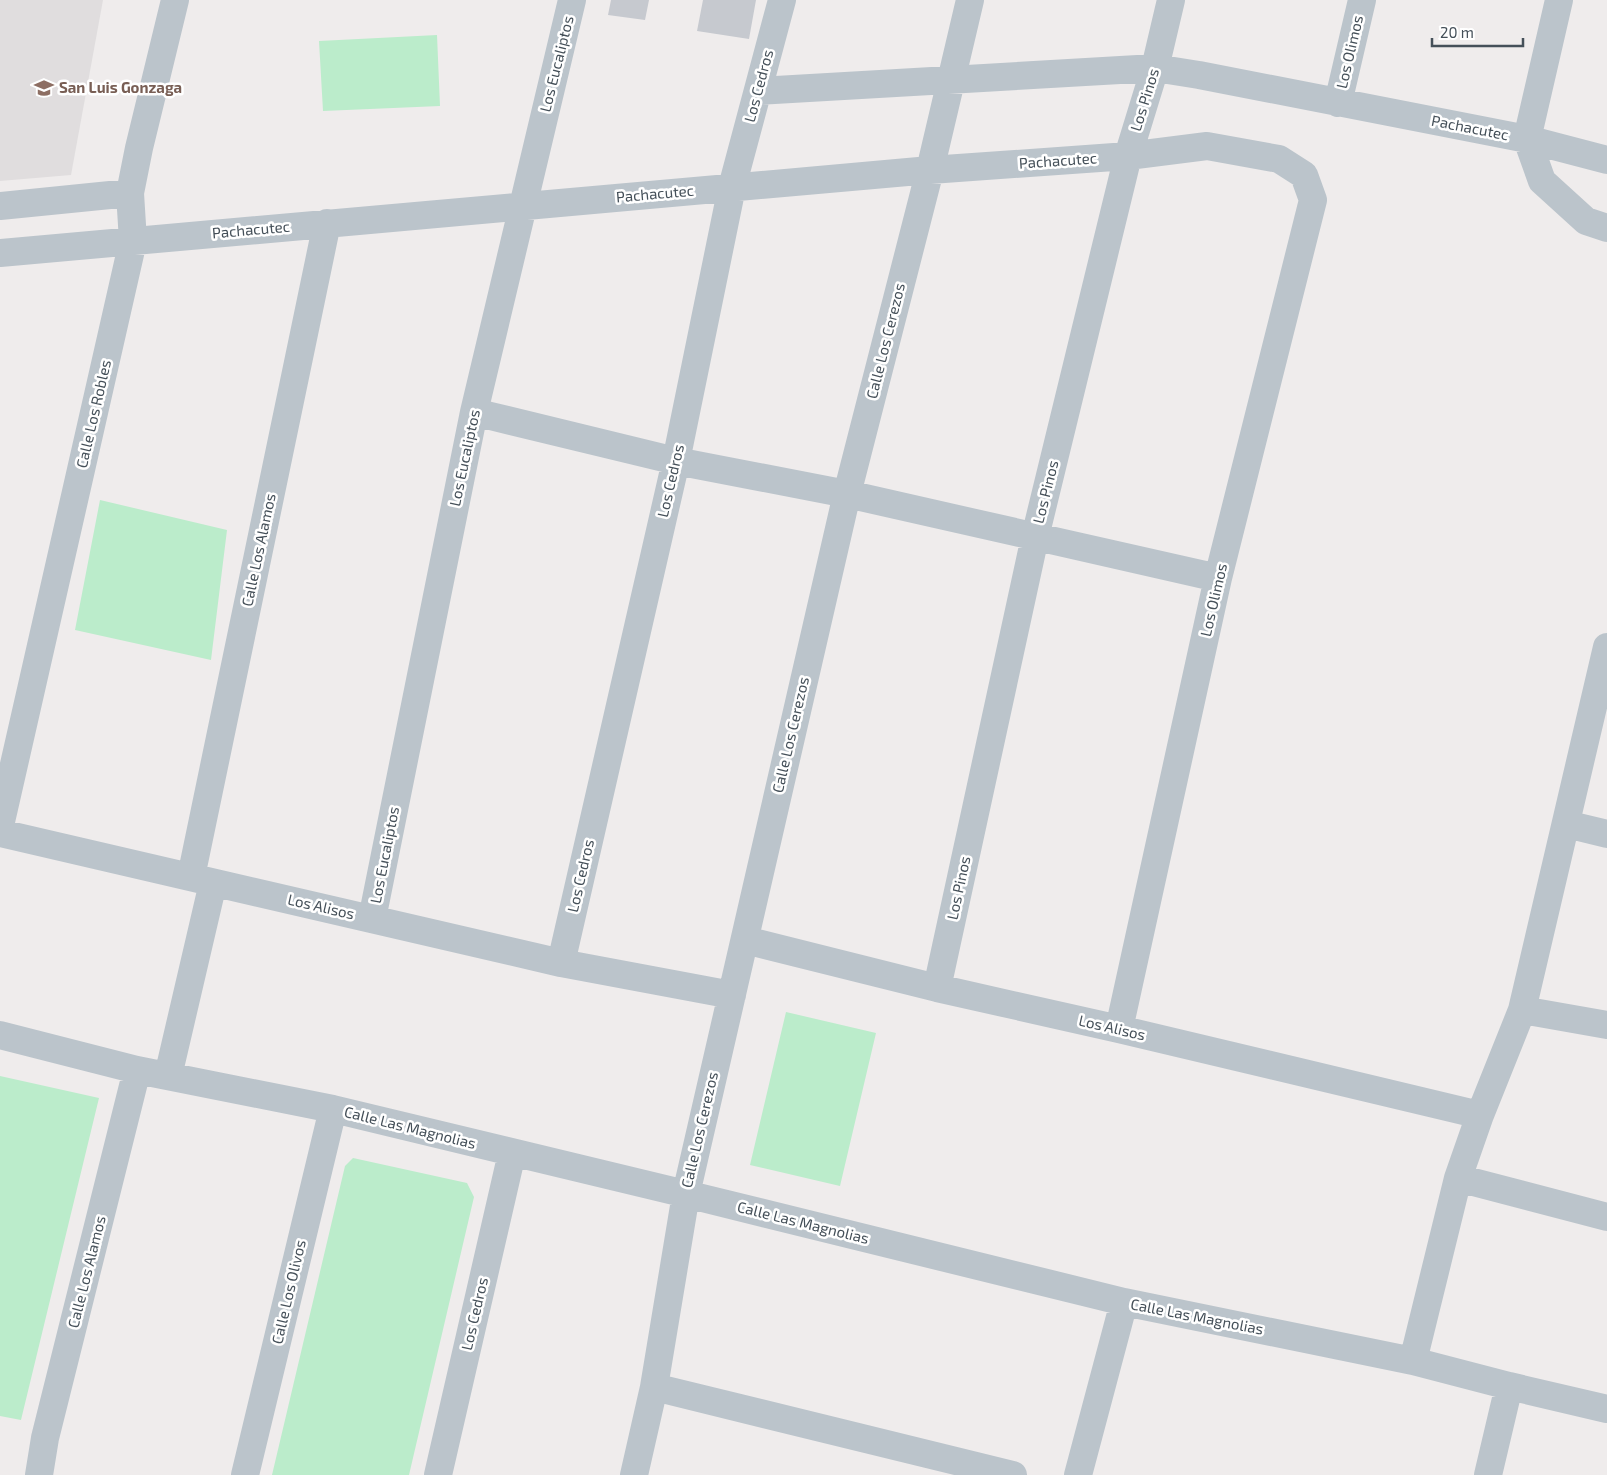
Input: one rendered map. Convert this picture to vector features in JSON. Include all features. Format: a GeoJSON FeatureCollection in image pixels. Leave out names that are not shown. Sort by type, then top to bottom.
{"type":"FeatureCollection","features":[{"type":"Feature","properties":{"kind":"street","name":"Calle Los Robles"},"geometry":{"type":"LineString","coordinates":[[0,826],[133,241],[130,194],[138,148],[175,0]]}},
{"type":"Feature","properties":{"kind":"street","name":"Los Eucaliptos"},"geometry":{"type":"LineString","coordinates":[[372,919],[474,412],[572,0]]}},
{"type":"Feature","properties":{"kind":"street","name":"Los Cedros"},"geometry":{"type":"LineString","coordinates":[[561,963],[676,462],[732,187],[782,0]]}},
{"type":"Feature","properties":{"kind":"street","name":"Calle Los Cerezos"},"geometry":{"type":"LineString","coordinates":[[634,1475],[654,1387],[686,1194],[847,494],[930,170],[970,0]]}},
{"type":"Feature","properties":{"kind":"street","name":"Los Pinos"},"geometry":{"type":"LineString","coordinates":[[937,988],[1035,537],[1128,156],[1155,68],[1171,0]]}},
{"type":"Feature","properties":{"kind":"street","name":"Los Olimos"},"geometry":{"type":"LineString","coordinates":[[1338,103],[1362,0]]}},
{"type":"Feature","properties":{"kind":"street"},"geometry":{"type":"LineString","coordinates":[[1559,0],[1527,139],[1542,181],[1586,221],[1607,228]]}},
{"type":"Feature","properties":{"kind":"street","name":"Pachacutec"},"geometry":{"type":"LineString","coordinates":[[758,91],[1155,68],[1527,139],[1607,160]]}},
{"type":"Feature","properties":{"kind":"street","name":"Pachacutec"},"geometry":{"type":"LineString","coordinates":[[0,253],[732,187],[1128,156],[1207,146],[1279,159],[1304,175]]}},
{"type":"Feature","properties":{"kind":"street","name":"Los Olimos"},"geometry":{"type":"LineString","coordinates":[[1119,1029],[1218,578],[1313,200],[1304,175]]}},
{"type":"Feature","properties":{"kind":"street"},"geometry":{"type":"LineString","coordinates":[[0,206],[130,194]]}},
{"type":"Feature","properties":{"kind":"street","name":"Calle Los Alamos"},"geometry":{"type":"LineString","coordinates":[[168,1076],[202,880],[327,223]]}},
{"type":"Feature","properties":{"kind":"street"},"geometry":{"type":"LineString","coordinates":[[474,412],[676,462],[847,494],[1218,578]]}},
{"type":"Feature","properties":{"kind":"street"},"geometry":{"type":"LineString","coordinates":[[1413,1361],[1458,1178],[1480,1116],[1522,1010],[1607,648]]}},
{"type":"Feature","properties":{"kind":"street"},"geometry":{"type":"LineString","coordinates":[[1566,824],[1607,834]]}},
{"type":"Feature","properties":{"kind":"street","name":"Los Alisos"},"geometry":{"type":"LineString","coordinates":[[0,833],[561,963],[732,995]]}},
{"type":"Feature","properties":{"kind":"street","name":"Los Alisos"},"geometry":{"type":"LineString","coordinates":[[744,940],[937,988],[1119,1029],[1480,1116]]}},
{"type":"Feature","properties":{"kind":"street"},"geometry":{"type":"LineString","coordinates":[[1522,1010],[1607,1025]]}},
{"type":"Feature","properties":{"kind":"street","name":"Calle Las Magnolias"},"geometry":{"type":"LineString","coordinates":[[0,1035],[137,1070],[333,1109],[1124,1302],[1413,1361],[1607,1409]]}},
{"type":"Feature","properties":{"kind":"street","name":"Calle Los Alamos"},"geometry":{"type":"LineString","coordinates":[[39,1475],[45,1438],[137,1070]]}},
{"type":"Feature","properties":{"kind":"street","name":"Calle Los Olivos"},"geometry":{"type":"LineString","coordinates":[[245,1475],[333,1109]]}},
{"type":"Feature","properties":{"kind":"street","name":"Los Cedros"},"geometry":{"type":"LineString","coordinates":[[438,1475],[512,1153]]}},
{"type":"Feature","properties":{"kind":"street"},"geometry":{"type":"LineString","coordinates":[[1458,1178],[1607,1217]]}},
{"type":"Feature","properties":{"kind":"street"},"geometry":{"type":"LineString","coordinates":[[1078,1475],[1124,1302]]}},
{"type":"Feature","properties":{"kind":"street"},"geometry":{"type":"LineString","coordinates":[[1488,1475],[1509,1386]]}},
{"type":"Feature","properties":{"kind":"street"},"geometry":{"type":"LineString","coordinates":[[654,1387],[1013,1475]]}},
{"type":"Feature","properties":{"kind":"shaded area","name":"San Luis Gonzaga"},"geometry":{"type":"Polygon","coordinates":[[[0,0],[103,0],[71,175],[0,181],[0,0]]]}},
{"type":"Feature","properties":{"kind":"green space"},"geometry":{"type":"Polygon","coordinates":[[[437,35],[440,106],[323,111],[319,41],[437,35]]]}},
{"type":"Feature","properties":{"kind":"green space"},"geometry":{"type":"Polygon","coordinates":[[[100,500],[227,530],[211,660],[75,630],[100,500]]]}},
{"type":"Feature","properties":{"kind":"green space"},"geometry":{"type":"Polygon","coordinates":[[[786,1012],[876,1033],[840,1186],[750,1165],[786,1012]]]}},
{"type":"Feature","properties":{"kind":"green space"},"geometry":{"type":"Polygon","coordinates":[[[0,1076],[99,1098],[21,1420],[0,1416],[0,1076]]]}},
{"type":"Feature","properties":{"kind":"green space"},"geometry":{"type":"Polygon","coordinates":[[[353,1158],[467,1183],[474,1197],[409,1475],[272,1475],[345,1166],[353,1158]]]}},
{"type":"Feature","properties":{"kind":"building"},"geometry":{"type":"Polygon","coordinates":[[[611,0],[649,0],[645,20],[608,15],[611,0]]]}},
{"type":"Feature","properties":{"kind":"building"},"geometry":{"type":"Polygon","coordinates":[[[703,0],[756,0],[749,39],[697,31],[703,0]]]}},
{"type":"Feature","properties":{"kind":"place","name":"San Luis Gonzaga"},"geometry":{"type":"Point","coordinates":[44,88]}}]}
